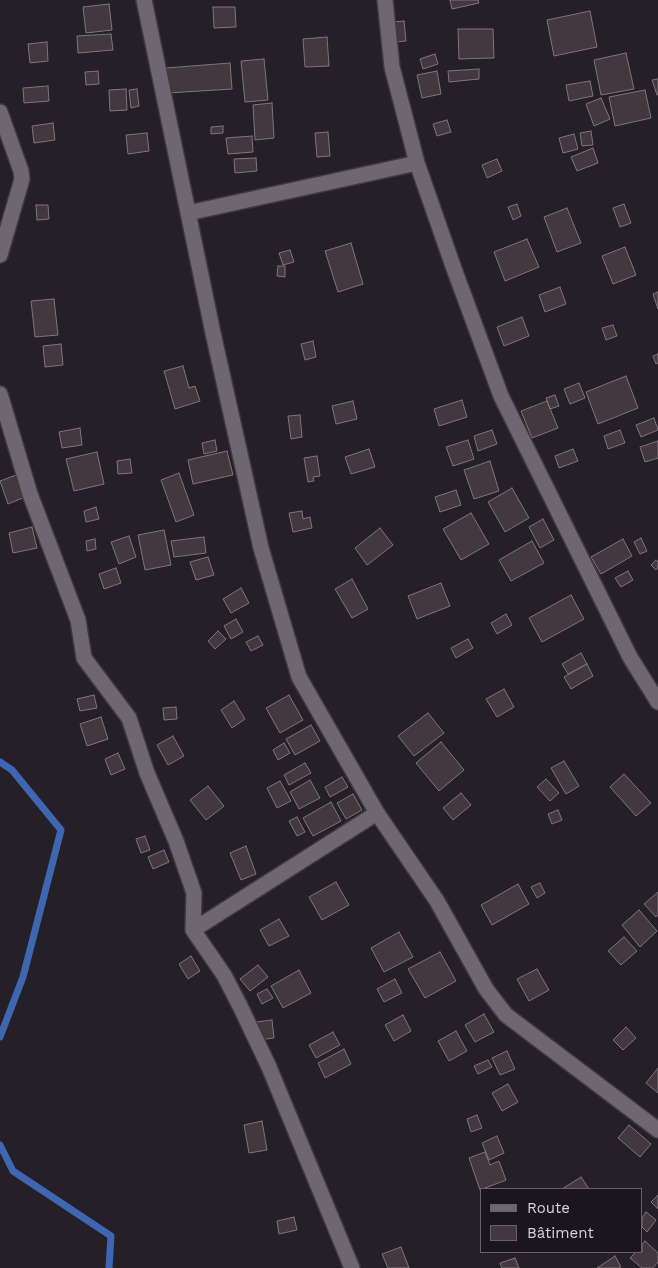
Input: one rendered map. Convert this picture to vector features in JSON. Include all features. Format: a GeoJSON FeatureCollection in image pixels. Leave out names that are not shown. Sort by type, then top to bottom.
{"type":"FeatureCollection","features":[{"type":"Feature","properties":{"kind":"street"},"geometry":{"type":"LineString","coordinates":[[144,0],[213,333],[261,548],[299,676],[377,813],[437,902],[486,989],[506,1015],[658,1130]]}},
{"type":"Feature","properties":{"kind":"street"},"geometry":{"type":"LineString","coordinates":[[385,0],[392,67],[417,163],[502,396],[630,657],[658,702]]}},
{"type":"Feature","properties":{"kind":"street"},"geometry":{"type":"LineString","coordinates":[[0,112],[21,170],[22,180],[0,255]]}},
{"type":"Feature","properties":{"kind":"street"},"geometry":{"type":"LineString","coordinates":[[188,213],[417,163]]}},
{"type":"Feature","properties":{"kind":"street"},"geometry":{"type":"LineString","coordinates":[[0,394],[30,494],[78,620],[84,658],[129,718],[147,773],[182,858],[194,893],[193,930],[224,975],[269,1067],[352,1268]]}},
{"type":"Feature","properties":{"kind":"street"},"geometry":{"type":"LineString","coordinates":[[193,930],[377,813]]}},
{"type":"Feature","properties":{"kind":"building"},"geometry":{"type":"Polygon","coordinates":[[[450,0],[478,0],[479,3],[452,9],[450,0]]]}},
{"type":"Feature","properties":{"kind":"building"},"geometry":{"type":"Polygon","coordinates":[[[109,4],[112,30],[86,33],[83,7],[109,4]]]}},
{"type":"Feature","properties":{"kind":"building"},"geometry":{"type":"Polygon","coordinates":[[[213,7],[235,7],[236,27],[214,28],[213,7]]]}},
{"type":"Feature","properties":{"kind":"building"},"geometry":{"type":"Polygon","coordinates":[[[590,11],[597,47],[554,56],[547,20],[590,11]]]}},
{"type":"Feature","properties":{"kind":"building"},"geometry":{"type":"Polygon","coordinates":[[[404,21],[406,41],[395,42],[393,22],[404,21]]]}},
{"type":"Feature","properties":{"kind":"building"},"geometry":{"type":"Polygon","coordinates":[[[458,29],[493,29],[494,58],[459,59],[458,29]]]}},
{"type":"Feature","properties":{"kind":"building"},"geometry":{"type":"Polygon","coordinates":[[[111,34],[113,50],[78,53],[77,36],[111,34]]]}},
{"type":"Feature","properties":{"kind":"building"},"geometry":{"type":"Polygon","coordinates":[[[327,37],[329,66],[305,67],[303,39],[327,37]]]}},
{"type":"Feature","properties":{"kind":"building"},"geometry":{"type":"Polygon","coordinates":[[[47,42],[48,61],[30,63],[28,44],[47,42]]]}},
{"type":"Feature","properties":{"kind":"building"},"geometry":{"type":"Polygon","coordinates":[[[626,53],[634,89],[601,95],[594,60],[626,53]]]}},
{"type":"Feature","properties":{"kind":"building"},"geometry":{"type":"Polygon","coordinates":[[[435,54],[438,64],[423,69],[420,59],[435,54]]]}},
{"type":"Feature","properties":{"kind":"building"},"geometry":{"type":"Polygon","coordinates":[[[264,59],[268,100],[245,102],[241,61],[264,59]]]}},
{"type":"Feature","properties":{"kind":"building"},"geometry":{"type":"Polygon","coordinates":[[[230,63],[232,89],[168,93],[166,68],[230,63]]]}},
{"type":"Feature","properties":{"kind":"building"},"geometry":{"type":"Polygon","coordinates":[[[479,69],[479,79],[449,82],[448,71],[479,69]]]}},
{"type":"Feature","properties":{"kind":"building"},"geometry":{"type":"Polygon","coordinates":[[[98,71],[99,84],[86,85],[85,72],[98,71]]]}},
{"type":"Feature","properties":{"kind":"building"},"geometry":{"type":"Polygon","coordinates":[[[437,71],[441,94],[422,98],[417,75],[437,71]]]}},
{"type":"Feature","properties":{"kind":"building"},"geometry":{"type":"Polygon","coordinates":[[[658,79],[658,95],[657,95],[652,80],[658,79]]]}},
{"type":"Feature","properties":{"kind":"building"},"geometry":{"type":"Polygon","coordinates":[[[590,81],[593,96],[569,101],[566,85],[590,81]]]}},
{"type":"Feature","properties":{"kind":"building"},"geometry":{"type":"Polygon","coordinates":[[[48,86],[49,101],[24,103],[23,88],[48,86]]]}},
{"type":"Feature","properties":{"kind":"building"},"geometry":{"type":"Polygon","coordinates":[[[126,89],[127,110],[110,111],[109,90],[126,89]]]}},
{"type":"Feature","properties":{"kind":"building"},"geometry":{"type":"Polygon","coordinates":[[[137,89],[139,106],[131,108],[129,90],[137,89]]]}},
{"type":"Feature","properties":{"kind":"building"},"geometry":{"type":"Polygon","coordinates":[[[645,90],[651,118],[615,126],[609,97],[645,90]]]}},
{"type":"Feature","properties":{"kind":"building"},"geometry":{"type":"Polygon","coordinates":[[[601,98],[610,119],[594,126],[586,104],[601,98]]]}},
{"type":"Feature","properties":{"kind":"building"},"geometry":{"type":"Polygon","coordinates":[[[272,103],[274,138],[255,140],[253,105],[272,103]]]}},
{"type":"Feature","properties":{"kind":"building"},"geometry":{"type":"Polygon","coordinates":[[[447,120],[451,132],[437,136],[433,124],[447,120]]]}},
{"type":"Feature","properties":{"kind":"building"},"geometry":{"type":"Polygon","coordinates":[[[53,123],[55,140],[34,143],[32,126],[53,123]]]}},
{"type":"Feature","properties":{"kind":"building"},"geometry":{"type":"Polygon","coordinates":[[[223,126],[223,133],[211,134],[211,127],[223,126]]]}},
{"type":"Feature","properties":{"kind":"building"},"geometry":{"type":"Polygon","coordinates":[[[591,131],[593,145],[582,146],[580,133],[591,131]]]}},
{"type":"Feature","properties":{"kind":"building"},"geometry":{"type":"Polygon","coordinates":[[[328,132],[330,156],[317,157],[315,133],[328,132]]]}},
{"type":"Feature","properties":{"kind":"building"},"geometry":{"type":"Polygon","coordinates":[[[147,133],[149,151],[128,154],[126,135],[147,133]]]}},
{"type":"Feature","properties":{"kind":"building"},"geometry":{"type":"Polygon","coordinates":[[[574,134],[578,149],[563,153],[559,138],[574,134]]]}},
{"type":"Feature","properties":{"kind":"building"},"geometry":{"type":"Polygon","coordinates":[[[252,136],[253,152],[228,154],[226,138],[252,136]]]}},
{"type":"Feature","properties":{"kind":"building"},"geometry":{"type":"Polygon","coordinates":[[[593,148],[598,163],[577,171],[571,157],[593,148]]]}},
{"type":"Feature","properties":{"kind":"building"},"geometry":{"type":"Polygon","coordinates":[[[256,158],[257,171],[235,173],[234,159],[256,158]]]}},
{"type":"Feature","properties":{"kind":"building"},"geometry":{"type":"Polygon","coordinates":[[[497,159],[502,171],[487,178],[482,165],[497,159]]]}},
{"type":"Feature","properties":{"kind":"building"},"geometry":{"type":"Polygon","coordinates":[[[517,204],[521,216],[513,220],[508,207],[517,204]]]}},
{"type":"Feature","properties":{"kind":"building"},"geometry":{"type":"Polygon","coordinates":[[[624,204],[631,223],[620,227],[613,208],[624,204]]]}},
{"type":"Feature","properties":{"kind":"building"},"geometry":{"type":"Polygon","coordinates":[[[36,205],[48,205],[49,219],[37,220],[36,205]]]}},
{"type":"Feature","properties":{"kind":"building"},"geometry":{"type":"Polygon","coordinates":[[[567,208],[581,243],[557,252],[544,217],[567,208]]]}},
{"type":"Feature","properties":{"kind":"building"},"geometry":{"type":"Polygon","coordinates":[[[527,239],[539,267],[505,281],[494,252],[527,239]]]}},
{"type":"Feature","properties":{"kind":"building"},"geometry":{"type":"Polygon","coordinates":[[[351,243],[363,284],[338,292],[325,251],[351,243]]]}},
{"type":"Feature","properties":{"kind":"building"},"geometry":{"type":"Polygon","coordinates":[[[625,247],[636,275],[613,284],[602,256],[625,247]]]}},
{"type":"Feature","properties":{"kind":"building"},"geometry":{"type":"Polygon","coordinates":[[[290,250],[294,262],[283,265],[279,253],[290,250]]]}},
{"type":"Feature","properties":{"kind":"building"},"geometry":{"type":"Polygon","coordinates":[[[278,266],[285,266],[285,277],[277,276],[278,266]]]}},
{"type":"Feature","properties":{"kind":"building"},"geometry":{"type":"Polygon","coordinates":[[[560,287],[566,304],[545,312],[539,295],[560,287]]]}},
{"type":"Feature","properties":{"kind":"building"},"geometry":{"type":"Polygon","coordinates":[[[658,292],[658,309],[653,294],[658,292]]]}},
{"type":"Feature","properties":{"kind":"building"},"geometry":{"type":"Polygon","coordinates":[[[54,299],[58,335],[35,337],[31,301],[54,299]]]}},
{"type":"Feature","properties":{"kind":"building"},"geometry":{"type":"Polygon","coordinates":[[[522,317],[529,336],[504,346],[497,327],[522,317]]]}},
{"type":"Feature","properties":{"kind":"building"},"geometry":{"type":"Polygon","coordinates":[[[613,325],[617,336],[606,340],[602,328],[613,325]]]}},
{"type":"Feature","properties":{"kind":"building"},"geometry":{"type":"Polygon","coordinates":[[[313,341],[316,357],[305,360],[301,344],[313,341]]]}},
{"type":"Feature","properties":{"kind":"building"},"geometry":{"type":"Polygon","coordinates":[[[61,344],[63,365],[45,367],[43,346],[61,344]]]}},
{"type":"Feature","properties":{"kind":"building"},"geometry":{"type":"Polygon","coordinates":[[[658,354],[658,363],[656,364],[653,356],[658,354]]]}},
{"type":"Feature","properties":{"kind":"building"},"geometry":{"type":"Polygon","coordinates":[[[183,366],[189,388],[195,386],[200,401],[175,409],[164,371],[183,366]]]}},
{"type":"Feature","properties":{"kind":"building"},"geometry":{"type":"Polygon","coordinates":[[[626,376],[638,408],[598,424],[586,392],[626,376]]]}},
{"type":"Feature","properties":{"kind":"building"},"geometry":{"type":"Polygon","coordinates":[[[579,383],[585,398],[570,404],[564,389],[579,383]]]}},
{"type":"Feature","properties":{"kind":"building"},"geometry":{"type":"Polygon","coordinates":[[[555,395],[559,406],[550,409],[546,398],[555,395]]]}},
{"type":"Feature","properties":{"kind":"building"},"geometry":{"type":"Polygon","coordinates":[[[462,400],[467,417],[439,426],[434,409],[462,400]]]}},
{"type":"Feature","properties":{"kind":"building"},"geometry":{"type":"Polygon","coordinates":[[[353,401],[357,419],[336,424],[332,406],[353,401]]]}},
{"type":"Feature","properties":{"kind":"building"},"geometry":{"type":"Polygon","coordinates":[[[547,401],[558,428],[532,438],[521,411],[547,401]]]}},
{"type":"Feature","properties":{"kind":"building"},"geometry":{"type":"Polygon","coordinates":[[[300,415],[302,437],[291,439],[288,416],[300,415]]]}},
{"type":"Feature","properties":{"kind":"building"},"geometry":{"type":"Polygon","coordinates":[[[654,418],[658,430],[641,437],[636,425],[654,418]]]}},
{"type":"Feature","properties":{"kind":"building"},"geometry":{"type":"Polygon","coordinates":[[[80,428],[82,445],[62,448],[59,432],[80,428]]]}},
{"type":"Feature","properties":{"kind":"building"},"geometry":{"type":"Polygon","coordinates":[[[492,430],[497,444],[478,451],[474,436],[492,430]]]}},
{"type":"Feature","properties":{"kind":"building"},"geometry":{"type":"Polygon","coordinates":[[[620,430],[625,443],[608,449],[604,436],[620,430]]]}},
{"type":"Feature","properties":{"kind":"building"},"geometry":{"type":"Polygon","coordinates":[[[215,440],[217,451],[204,454],[202,443],[215,440]]]}},
{"type":"Feature","properties":{"kind":"building"},"geometry":{"type":"Polygon","coordinates":[[[468,440],[474,459],[453,466],[446,447],[468,440]]]}},
{"type":"Feature","properties":{"kind":"building"},"geometry":{"type":"Polygon","coordinates":[[[658,441],[658,458],[645,462],[640,447],[658,441]]]}},
{"type":"Feature","properties":{"kind":"building"},"geometry":{"type":"Polygon","coordinates":[[[369,449],[375,467],[351,474],[345,457],[369,449]]]}},
{"type":"Feature","properties":{"kind":"building"},"geometry":{"type":"Polygon","coordinates":[[[573,449],[578,461],[559,468],[555,456],[573,449]]]}},
{"type":"Feature","properties":{"kind":"building"},"geometry":{"type":"Polygon","coordinates":[[[227,451],[233,475],[193,484],[188,460],[227,451]]]}},
{"type":"Feature","properties":{"kind":"building"},"geometry":{"type":"Polygon","coordinates":[[[97,452],[104,484],[74,491],[66,459],[97,452]]]}},
{"type":"Feature","properties":{"kind":"building"},"geometry":{"type":"Polygon","coordinates":[[[317,456],[320,476],[313,477],[314,481],[308,482],[304,458],[317,456]]]}},
{"type":"Feature","properties":{"kind":"building"},"geometry":{"type":"Polygon","coordinates":[[[130,459],[132,473],[118,474],[117,461],[130,459]]]}},
{"type":"Feature","properties":{"kind":"building"},"geometry":{"type":"Polygon","coordinates":[[[490,461],[499,491],[474,499],[464,470],[490,461]]]}},
{"type":"Feature","properties":{"kind":"building"},"geometry":{"type":"Polygon","coordinates":[[[179,473],[194,515],[176,522],[161,480],[179,473]]]}},
{"type":"Feature","properties":{"kind":"building"},"geometry":{"type":"Polygon","coordinates":[[[16,475],[25,497],[8,504],[0,481],[16,475]]]}},
{"type":"Feature","properties":{"kind":"building"},"geometry":{"type":"Polygon","coordinates":[[[512,488],[529,518],[505,532],[488,502],[512,488]]]}},
{"type":"Feature","properties":{"kind":"building"},"geometry":{"type":"Polygon","coordinates":[[[456,490],[461,505],[440,512],[435,497],[456,490]]]}},
{"type":"Feature","properties":{"kind":"building"},"geometry":{"type":"Polygon","coordinates":[[[96,507],[99,519],[86,522],[84,511],[96,507]]]}},
{"type":"Feature","properties":{"kind":"building"},"geometry":{"type":"Polygon","coordinates":[[[302,511],[303,519],[310,517],[312,528],[293,532],[289,513],[302,511]]]}},
{"type":"Feature","properties":{"kind":"building"},"geometry":{"type":"Polygon","coordinates":[[[471,513],[489,544],[461,560],[443,529],[471,513]]]}},
{"type":"Feature","properties":{"kind":"building"},"geometry":{"type":"Polygon","coordinates":[[[543,519],[554,540],[540,548],[529,527],[543,519]]]}},
{"type":"Feature","properties":{"kind":"building"},"geometry":{"type":"Polygon","coordinates":[[[32,527],[37,548],[13,553],[9,533],[32,527]]]}},
{"type":"Feature","properties":{"kind":"building"},"geometry":{"type":"Polygon","coordinates":[[[380,528],[393,545],[367,565],[355,548],[380,528]]]}},
{"type":"Feature","properties":{"kind":"building"},"geometry":{"type":"Polygon","coordinates":[[[164,530],[171,565],[145,570],[138,535],[164,530]]]}},
{"type":"Feature","properties":{"kind":"building"},"geometry":{"type":"Polygon","coordinates":[[[129,536],[136,557],[119,564],[111,542],[129,536]]]}},
{"type":"Feature","properties":{"kind":"building"},"geometry":{"type":"Polygon","coordinates":[[[204,537],[206,553],[174,557],[171,541],[204,537]]]}},
{"type":"Feature","properties":{"kind":"building"},"geometry":{"type":"Polygon","coordinates":[[[641,538],[647,551],[640,554],[634,542],[641,538]]]}},
{"type":"Feature","properties":{"kind":"building"},"geometry":{"type":"Polygon","coordinates":[[[95,539],[96,549],[87,551],[86,541],[95,539]]]}},
{"type":"Feature","properties":{"kind":"building"},"geometry":{"type":"Polygon","coordinates":[[[623,539],[632,556],[601,574],[591,557],[623,539]]]}},
{"type":"Feature","properties":{"kind":"building"},"geometry":{"type":"Polygon","coordinates":[[[532,541],[544,563],[511,581],[499,560],[532,541]]]}},
{"type":"Feature","properties":{"kind":"building"},"geometry":{"type":"Polygon","coordinates":[[[208,557],[214,575],[196,580],[190,562],[208,557]]]}},
{"type":"Feature","properties":{"kind":"building"},"geometry":{"type":"Polygon","coordinates":[[[656,560],[658,567],[656,570],[651,565],[656,560]]]}},
{"type":"Feature","properties":{"kind":"building"},"geometry":{"type":"Polygon","coordinates":[[[116,568],[121,583],[104,589],[99,574],[116,568]]]}},
{"type":"Feature","properties":{"kind":"building"},"geometry":{"type":"Polygon","coordinates":[[[628,571],[633,580],[621,587],[615,578],[628,571]]]}},
{"type":"Feature","properties":{"kind":"building"},"geometry":{"type":"Polygon","coordinates":[[[352,579],[368,609],[352,618],[335,589],[352,579]]]}},
{"type":"Feature","properties":{"kind":"building"},"geometry":{"type":"Polygon","coordinates":[[[441,583],[450,606],[417,619],[408,596],[441,583]]]}},
{"type":"Feature","properties":{"kind":"building"},"geometry":{"type":"Polygon","coordinates":[[[241,588],[249,603],[231,613],[223,599],[241,588]]]}},
{"type":"Feature","properties":{"kind":"building"},"geometry":{"type":"Polygon","coordinates":[[[571,595],[584,619],[542,642],[529,618],[571,595]]]}},
{"type":"Feature","properties":{"kind":"building"},"geometry":{"type":"Polygon","coordinates":[[[506,614],[512,625],[497,634],[491,623],[506,614]]]}},
{"type":"Feature","properties":{"kind":"building"},"geometry":{"type":"Polygon","coordinates":[[[236,619],[243,632],[231,639],[224,626],[236,619]]]}},
{"type":"Feature","properties":{"kind":"building"},"geometry":{"type":"Polygon","coordinates":[[[218,631],[226,639],[215,649],[208,641],[218,631]]]}},
{"type":"Feature","properties":{"kind":"building"},"geometry":{"type":"Polygon","coordinates":[[[258,636],[263,645],[251,651],[246,642],[258,636]]]}},
{"type":"Feature","properties":{"kind":"building"},"geometry":{"type":"Polygon","coordinates":[[[468,639],[473,648],[456,658],[451,648],[468,639]]]}},
{"type":"Feature","properties":{"kind":"building"},"geometry":{"type":"Polygon","coordinates":[[[581,653],[587,664],[568,674],[562,664],[581,653]]]}},
{"type":"Feature","properties":{"kind":"building"},"geometry":{"type":"Polygon","coordinates":[[[587,664],[593,676],[571,689],[564,677],[587,664]]]}},
{"type":"Feature","properties":{"kind":"building"},"geometry":{"type":"Polygon","coordinates":[[[504,689],[514,707],[497,717],[486,699],[504,689]]]}},
{"type":"Feature","properties":{"kind":"building"},"geometry":{"type":"Polygon","coordinates":[[[94,695],[97,708],[80,711],[77,699],[94,695]]]}},
{"type":"Feature","properties":{"kind":"building"},"geometry":{"type":"Polygon","coordinates":[[[289,695],[303,720],[280,733],[266,708],[289,695]]]}},
{"type":"Feature","properties":{"kind":"building"},"geometry":{"type":"Polygon","coordinates":[[[234,701],[245,719],[232,728],[221,710],[234,701]]]}},
{"type":"Feature","properties":{"kind":"building"},"geometry":{"type":"Polygon","coordinates":[[[176,707],[177,719],[164,720],[163,708],[176,707]]]}},
{"type":"Feature","properties":{"kind":"building"},"geometry":{"type":"Polygon","coordinates":[[[428,713],[444,733],[414,756],[398,736],[428,713]]]}},
{"type":"Feature","properties":{"kind":"building"},"geometry":{"type":"Polygon","coordinates":[[[101,717],[108,739],[87,746],[80,724],[101,717]]]}},
{"type":"Feature","properties":{"kind":"building"},"geometry":{"type":"Polygon","coordinates":[[[311,725],[320,741],[295,755],[286,739],[311,725]]]}},
{"type":"Feature","properties":{"kind":"building"},"geometry":{"type":"Polygon","coordinates":[[[173,736],[184,756],[168,765],[157,745],[173,736]]]}},
{"type":"Feature","properties":{"kind":"building"},"geometry":{"type":"Polygon","coordinates":[[[441,742],[464,770],[439,791],[416,763],[441,742]]]}},
{"type":"Feature","properties":{"kind":"building"},"geometry":{"type":"Polygon","coordinates":[[[284,743],[290,753],[278,760],[273,750],[284,743]]]}},
{"type":"Feature","properties":{"kind":"building"},"geometry":{"type":"Polygon","coordinates":[[[118,753],[125,769],[111,775],[105,759],[118,753]]]}},
{"type":"Feature","properties":{"kind":"building"},"geometry":{"type":"Polygon","coordinates":[[[564,761],[579,786],[566,794],[551,768],[564,761]]]}},
{"type":"Feature","properties":{"kind":"building"},"geometry":{"type":"Polygon","coordinates":[[[305,763],[311,773],[289,785],[284,775],[305,763]]]}},
{"type":"Feature","properties":{"kind":"building"},"geometry":{"type":"Polygon","coordinates":[[[624,774],[651,803],[636,816],[610,787],[624,774]]]}},
{"type":"Feature","properties":{"kind":"building"},"geometry":{"type":"Polygon","coordinates":[[[342,777],[348,787],[330,797],[325,787],[342,777]]]}},
{"type":"Feature","properties":{"kind":"building"},"geometry":{"type":"Polygon","coordinates":[[[546,779],[559,793],[550,801],[537,787],[546,779]]]}},
{"type":"Feature","properties":{"kind":"building"},"geometry":{"type":"Polygon","coordinates":[[[310,780],[320,798],[299,809],[290,792],[310,780]]]}},
{"type":"Feature","properties":{"kind":"building"},"geometry":{"type":"Polygon","coordinates":[[[280,781],[291,801],[277,808],[267,788],[280,781]]]}},
{"type":"Feature","properties":{"kind":"building"},"geometry":{"type":"Polygon","coordinates":[[[208,786],[224,806],[206,820],[190,800],[208,786]]]}},
{"type":"Feature","properties":{"kind":"building"},"geometry":{"type":"Polygon","coordinates":[[[461,793],[471,805],[453,820],[443,808],[461,793]]]}},
{"type":"Feature","properties":{"kind":"building"},"geometry":{"type":"Polygon","coordinates":[[[353,794],[362,810],[346,819],[337,803],[353,794]]]}},
{"type":"Feature","properties":{"kind":"building"},"geometry":{"type":"Polygon","coordinates":[[[331,802],[341,821],[313,836],[303,818],[331,802]]]}},
{"type":"Feature","properties":{"kind":"building"},"geometry":{"type":"Polygon","coordinates":[[[558,810],[562,820],[552,824],[548,814],[558,810]]]}},
{"type":"Feature","properties":{"kind":"building"},"geometry":{"type":"Polygon","coordinates":[[[297,817],[305,832],[297,836],[289,821],[297,817]]]}},
{"type":"Feature","properties":{"kind":"building"},"geometry":{"type":"Polygon","coordinates":[[[145,836],[150,850],[141,853],[136,839],[145,836]]]}},
{"type":"Feature","properties":{"kind":"building"},"geometry":{"type":"Polygon","coordinates":[[[246,846],[256,874],[241,880],[230,853],[246,846]]]}},
{"type":"Feature","properties":{"kind":"building"},"geometry":{"type":"Polygon","coordinates":[[[164,850],[169,862],[153,869],[148,857],[164,850]]]}},
{"type":"Feature","properties":{"kind":"building"},"geometry":{"type":"Polygon","coordinates":[[[336,882],[349,905],[322,920],[309,897],[336,882]]]}},
{"type":"Feature","properties":{"kind":"building"},"geometry":{"type":"Polygon","coordinates":[[[540,883],[545,893],[537,898],[531,887],[540,883]]]}},
{"type":"Feature","properties":{"kind":"building"},"geometry":{"type":"Polygon","coordinates":[[[518,884],[529,904],[492,925],[481,905],[518,884]]]}},
{"type":"Feature","properties":{"kind":"building"},"geometry":{"type":"Polygon","coordinates":[[[658,892],[658,915],[656,917],[644,904],[658,892]]]}},
{"type":"Feature","properties":{"kind":"building"},"geometry":{"type":"Polygon","coordinates":[[[639,910],[657,931],[640,947],[622,925],[639,910]]]}},
{"type":"Feature","properties":{"kind":"building"},"geometry":{"type":"Polygon","coordinates":[[[279,919],[289,936],[269,946],[260,930],[279,919]]]}},
{"type":"Feature","properties":{"kind":"building"},"geometry":{"type":"Polygon","coordinates":[[[399,932],[413,957],[384,972],[371,948],[399,932]]]}},
{"type":"Feature","properties":{"kind":"building"},"geometry":{"type":"Polygon","coordinates":[[[624,937],[637,951],[621,965],[608,951],[624,937]]]}},
{"type":"Feature","properties":{"kind":"building"},"geometry":{"type":"Polygon","coordinates":[[[440,952],[456,981],[425,998],[408,969],[440,952]]]}},
{"type":"Feature","properties":{"kind":"building"},"geometry":{"type":"Polygon","coordinates":[[[191,956],[200,971],[188,979],[179,964],[191,956]]]}},
{"type":"Feature","properties":{"kind":"building"},"geometry":{"type":"Polygon","coordinates":[[[258,965],[268,977],[250,991],[240,979],[258,965]]]}},
{"type":"Feature","properties":{"kind":"building"},"geometry":{"type":"Polygon","coordinates":[[[537,969],[549,990],[529,1001],[517,979],[537,969]]]}},
{"type":"Feature","properties":{"kind":"building"},"geometry":{"type":"Polygon","coordinates":[[[299,970],[311,993],[283,1008],[271,986],[299,970]]]}},
{"type":"Feature","properties":{"kind":"building"},"geometry":{"type":"Polygon","coordinates":[[[395,979],[402,993],[384,1002],[377,989],[395,979]]]}},
{"type":"Feature","properties":{"kind":"building"},"geometry":{"type":"Polygon","coordinates":[[[267,989],[273,998],[262,1004],[257,994],[267,989]]]}},
{"type":"Feature","properties":{"kind":"building"},"geometry":{"type":"Polygon","coordinates":[[[484,1014],[494,1032],[475,1042],[465,1025],[484,1014]]]}},
{"type":"Feature","properties":{"kind":"building"},"geometry":{"type":"Polygon","coordinates":[[[403,1015],[411,1031],[394,1041],[385,1025],[403,1015]]]}},
{"type":"Feature","properties":{"kind":"building"},"geometry":{"type":"Polygon","coordinates":[[[272,1020],[274,1038],[259,1040],[256,1022],[272,1020]]]}},
{"type":"Feature","properties":{"kind":"building"},"geometry":{"type":"Polygon","coordinates":[[[626,1027],[636,1038],[623,1050],[613,1040],[626,1027]]]}},
{"type":"Feature","properties":{"kind":"building"},"geometry":{"type":"Polygon","coordinates":[[[456,1031],[467,1051],[449,1061],[438,1041],[456,1031]]]}},
{"type":"Feature","properties":{"kind":"building"},"geometry":{"type":"Polygon","coordinates":[[[333,1032],[340,1045],[316,1058],[309,1045],[333,1032]]]}},
{"type":"Feature","properties":{"kind":"building"},"geometry":{"type":"Polygon","coordinates":[[[344,1049],[351,1064],[325,1078],[318,1063],[344,1049]]]}},
{"type":"Feature","properties":{"kind":"building"},"geometry":{"type":"Polygon","coordinates":[[[507,1051],[515,1069],[500,1075],[492,1058],[507,1051]]]}},
{"type":"Feature","properties":{"kind":"building"},"geometry":{"type":"Polygon","coordinates":[[[488,1060],[492,1067],[478,1074],[474,1066],[488,1060]]]}},
{"type":"Feature","properties":{"kind":"building"},"geometry":{"type":"Polygon","coordinates":[[[658,1068],[658,1093],[646,1083],[658,1068]]]}},
{"type":"Feature","properties":{"kind":"building"},"geometry":{"type":"Polygon","coordinates":[[[508,1084],[518,1102],[502,1111],[492,1093],[508,1084]]]}},
{"type":"Feature","properties":{"kind":"building"},"geometry":{"type":"Polygon","coordinates":[[[477,1115],[482,1128],[471,1132],[467,1119],[477,1115]]]}},
{"type":"Feature","properties":{"kind":"building"},"geometry":{"type":"Polygon","coordinates":[[[262,1121],[267,1150],[249,1153],[244,1125],[262,1121]]]}},
{"type":"Feature","properties":{"kind":"building"},"geometry":{"type":"Polygon","coordinates":[[[629,1125],[651,1144],[640,1157],[618,1138],[629,1125]]]}},
{"type":"Feature","properties":{"kind":"building"},"geometry":{"type":"Polygon","coordinates":[[[497,1136],[504,1153],[489,1160],[482,1143],[497,1136]]]}},
{"type":"Feature","properties":{"kind":"building"},"geometry":{"type":"Polygon","coordinates":[[[485,1152],[490,1165],[499,1161],[506,1180],[485,1188],[480,1188],[480,1190],[469,1158],[485,1152]]]}},
{"type":"Feature","properties":{"kind":"building"},"geometry":{"type":"Polygon","coordinates":[[[581,1177],[588,1188],[564,1188],[581,1177]]]}},
{"type":"Feature","properties":{"kind":"building"},"geometry":{"type":"Polygon","coordinates":[[[658,1195],[658,1209],[651,1202],[658,1195]]]}},
{"type":"Feature","properties":{"kind":"building"},"geometry":{"type":"Polygon","coordinates":[[[646,1212],[656,1220],[647,1232],[643,1228],[643,1216],[646,1212]]]}},
{"type":"Feature","properties":{"kind":"building"},"geometry":{"type":"Polygon","coordinates":[[[294,1217],[297,1230],[279,1234],[277,1221],[294,1217]]]}},
{"type":"Feature","properties":{"kind":"building"},"geometry":{"type":"Polygon","coordinates":[[[645,1241],[658,1253],[658,1262],[653,1268],[642,1268],[630,1258],[635,1253],[643,1253],[643,1244],[645,1241]]]}},
{"type":"Feature","properties":{"kind":"building"},"geometry":{"type":"Polygon","coordinates":[[[401,1247],[409,1268],[388,1268],[382,1254],[401,1247]]]}},
{"type":"Feature","properties":{"kind":"building"},"geometry":{"type":"Polygon","coordinates":[[[615,1256],[621,1267],[597,1268],[615,1256]]]}},
{"type":"Feature","properties":{"kind":"building"},"geometry":{"type":"Polygon","coordinates":[[[515,1258],[519,1268],[502,1268],[500,1263],[515,1258]]]}},
{"type":"Feature","properties":{"kind":"waterway"},"geometry":{"type":"LineString","coordinates":[[0,762],[12,770],[61,830],[23,977],[0,1037]]}},
{"type":"Feature","properties":{"kind":"waterway"},"geometry":{"type":"LineString","coordinates":[[0,1145],[13,1171],[111,1236],[109,1268]]}}]}
